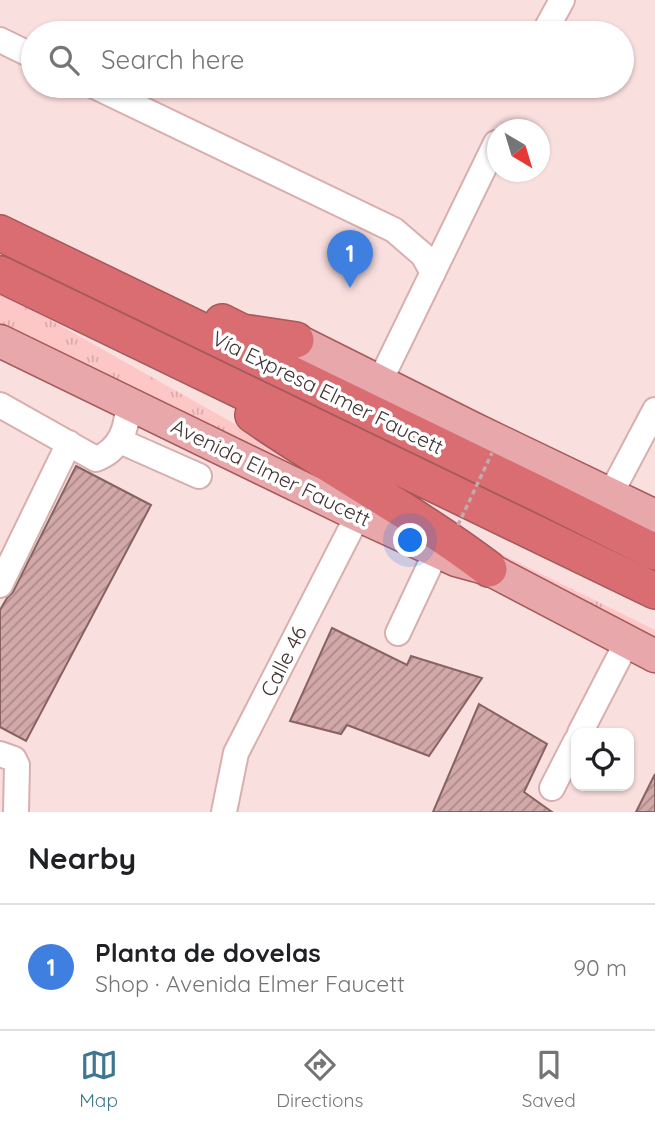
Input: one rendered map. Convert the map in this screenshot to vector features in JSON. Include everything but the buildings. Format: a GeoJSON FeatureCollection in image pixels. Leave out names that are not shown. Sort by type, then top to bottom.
{"type":"FeatureCollection","features":[{"type":"Feature","properties":{"kind":"highway","name":"Vía Expresa Elmer Faucett"},"geometry":{"type":"LineString","coordinates":[[0,233],[655,552]]}},
{"type":"Feature","properties":{"kind":"highway","name":"Vía Expresa Elmer Faucett"},"geometry":{"type":"LineString","coordinates":[[0,274],[655,591]]}},
{"type":"Feature","properties":{"kind":"highway"},"geometry":{"type":"LineString","coordinates":[[85,275],[124,277],[242,332],[296,340]]}},
{"type":"Feature","properties":{"kind":"highway"},"geometry":{"type":"LineString","coordinates":[[158,350],[308,453],[444,535],[489,569]]}},
{"type":"Feature","properties":{"kind":"main road"},"geometry":{"type":"LineString","coordinates":[[296,340],[655,516]]}},
{"type":"Feature","properties":{"kind":"main road","name":"Avenida Elmer Faucett"},"geometry":{"type":"LineString","coordinates":[[0,341],[358,515],[456,559],[489,569],[655,656]]}},
{"type":"Feature","properties":{"kind":"street"},"geometry":{"type":"LineString","coordinates":[[551,21],[562,0]]}},
{"type":"Feature","properties":{"kind":"street"},"geometry":{"type":"LineString","coordinates":[[0,40],[21,50]]}},
{"type":"Feature","properties":{"kind":"street"},"geometry":{"type":"LineString","coordinates":[[119,98],[394,230],[410,241],[423,255],[433,274]]}},
{"type":"Feature","properties":{"kind":"street"},"geometry":{"type":"LineString","coordinates":[[380,381],[487,162]]}},
{"type":"Feature","properties":{"kind":"street"},"geometry":{"type":"LineString","coordinates":[[0,405],[96,459],[105,455],[120,441],[128,418],[127,402]]}},
{"type":"Feature","properties":{"kind":"street"},"geometry":{"type":"LineString","coordinates":[[610,495],[655,410]]}},
{"type":"Feature","properties":{"kind":"street"},"geometry":{"type":"LineString","coordinates":[[120,441],[199,477]]}},
{"type":"Feature","properties":{"kind":"street"},"geometry":{"type":"LineString","coordinates":[[0,585],[69,443]]}},
{"type":"Feature","properties":{"kind":"street","name":"Calle 46"},"geometry":{"type":"LineString","coordinates":[[224,812],[236,753],[358,515]]}},
{"type":"Feature","properties":{"kind":"street"},"geometry":{"type":"LineString","coordinates":[[398,633],[437,550]]}},
{"type":"Feature","properties":{"kind":"street"},"geometry":{"type":"LineString","coordinates":[[583,728],[627,642]]}},
{"type":"Feature","properties":{"kind":"street"},"geometry":{"type":"LineString","coordinates":[[552,788],[571,751]]}},
{"type":"Feature","properties":{"kind":"street"},"geometry":{"type":"LineString","coordinates":[[0,754],[14,759],[17,765],[16,812]]}},
{"type":"Feature","properties":{"kind":"path"},"geometry":{"type":"LineString","coordinates":[[458,525],[492,453]]}},
{"type":"Feature","properties":{"kind":"green space"},"geometry":{"type":"Polygon","coordinates":[[[0,294],[350,489],[225,439],[0,327],[0,294]]]}},
{"type":"Feature","properties":{"kind":"green space"},"geometry":{"type":"Polygon","coordinates":[[[503,555],[655,630],[655,643],[499,561],[503,555]]]}},
{"type":"Feature","properties":{"kind":"place","name":"Planta de dovelas"},"geometry":{"type":"Point","coordinates":[350,288]}}]}
